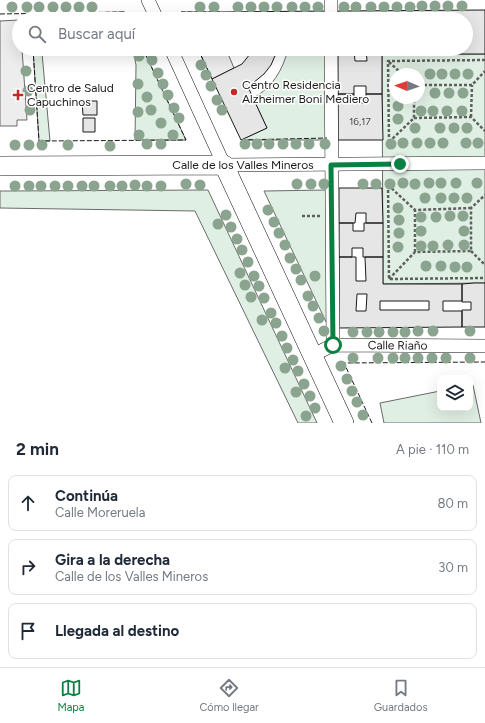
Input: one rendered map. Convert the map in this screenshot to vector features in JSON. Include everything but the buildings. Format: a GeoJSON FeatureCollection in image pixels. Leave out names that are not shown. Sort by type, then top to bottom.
{"type":"FeatureCollection","features":[{"type":"Feature","properties":{"kind":"main road","name":"Calle de los Valles Mineros"},"geometry":{"type":"LineString","coordinates":[[0,166],[224,165]]}},
{"type":"Feature","properties":{"kind":"main road"},"geometry":{"type":"LineString","coordinates":[[224,165],[344,423]]}},
{"type":"Feature","properties":{"kind":"street"},"geometry":{"type":"LineString","coordinates":[[148,0],[154,12]]}},
{"type":"Feature","properties":{"kind":"street"},"geometry":{"type":"LineString","coordinates":[[331,0],[331,12]]}},
{"type":"Feature","properties":{"kind":"street"},"geometry":{"type":"LineString","coordinates":[[174,56],[224,165]]}},
{"type":"Feature","properties":{"kind":"street"},"geometry":{"type":"LineString","coordinates":[[331,56],[333,345]]}},
{"type":"Feature","properties":{"kind":"street","name":"Calle de los Valles Mineros"},"geometry":{"type":"LineString","coordinates":[[224,165],[485,163]]}},
{"type":"Feature","properties":{"kind":"street","name":"Calle Riaño"},"geometry":{"type":"LineString","coordinates":[[313,355],[333,345],[485,346]]}},
{"type":"Feature","properties":{"kind":"path"},"geometry":{"type":"LineString","coordinates":[[388,61],[485,60]]}},
{"type":"Feature","properties":{"kind":"path"},"geometry":{"type":"LineString","coordinates":[[388,61],[396,68]]}},
{"type":"Feature","properties":{"kind":"path"},"geometry":{"type":"LineString","coordinates":[[388,61],[389,142],[414,118],[471,117],[485,130]]}},
{"type":"Feature","properties":{"kind":"path"},"geometry":{"type":"LineString","coordinates":[[471,117],[472,85],[485,71]]}},
{"type":"Feature","properties":{"kind":"path"},"geometry":{"type":"LineString","coordinates":[[425,85],[472,85]]}},
{"type":"Feature","properties":{"kind":"path"},"geometry":{"type":"LineString","coordinates":[[414,104],[414,118]]}},
{"type":"Feature","properties":{"kind":"path"},"geometry":{"type":"LineString","coordinates":[[388,279],[388,185],[415,210],[471,208],[485,195]]}},
{"type":"Feature","properties":{"kind":"path"},"geometry":{"type":"LineString","coordinates":[[471,208],[471,251],[485,266]]}},
{"type":"Feature","properties":{"kind":"path"},"geometry":{"type":"LineString","coordinates":[[415,210],[415,252]]}},
{"type":"Feature","properties":{"kind":"path"},"geometry":{"type":"LineString","coordinates":[[388,279],[415,252],[471,251]]}},
{"type":"Feature","properties":{"kind":"path"},"geometry":{"type":"LineString","coordinates":[[388,279],[485,278]]}},
{"type":"Feature","properties":{"kind":"green space"},"geometry":{"type":"Polygon","coordinates":[[[473,54],[485,54],[485,283],[383,284],[382,56],[473,56],[473,54]]]}},
{"type":"Feature","properties":{"kind":"green space"},"geometry":{"type":"Polygon","coordinates":[[[33,56],[42,56],[50,141],[39,141],[33,56]]]}},
{"type":"Feature","properties":{"kind":"green space"},"geometry":{"type":"Polygon","coordinates":[[[134,56],[146,56],[186,140],[135,140],[136,65],[134,56]]]}},
{"type":"Feature","properties":{"kind":"green space"},"geometry":{"type":"Polygon","coordinates":[[[326,56],[327,140],[241,140],[267,128],[253,98],[266,89],[276,78],[286,57],[326,56]]]}},
{"type":"Feature","properties":{"kind":"green space"},"geometry":{"type":"Polygon","coordinates":[[[208,190],[317,423],[298,423],[195,211],[0,208],[0,191],[208,190]]]}},
{"type":"Feature","properties":{"kind":"green space"},"geometry":{"type":"Polygon","coordinates":[[[326,190],[328,326],[264,191],[326,190]]]}},
{"type":"Feature","properties":{"kind":"green space"},"geometry":{"type":"Polygon","coordinates":[[[473,385],[481,423],[384,423],[380,403],[437,392],[437,411],[473,411],[473,385]]]}},
{"type":"Feature","properties":{"kind":"shaded area"},"geometry":{"type":"Polygon","coordinates":[[[12,20],[12,56],[22,56],[27,120],[17,120],[17,126],[0,126],[0,21],[12,20]]]}},
{"type":"Feature","properties":{"kind":"shaded area"},"geometry":{"type":"Polygon","coordinates":[[[201,56],[229,56],[234,68],[212,79],[201,56]]]}},
{"type":"Feature","properties":{"kind":"fence"},"geometry":{"type":"LineString","coordinates":[[181,12],[221,12]]}},
{"type":"Feature","properties":{"kind":"fence"},"geometry":{"type":"LineString","coordinates":[[0,14],[12,14]]}},
{"type":"Feature","properties":{"kind":"fence"},"geometry":{"type":"LineString","coordinates":[[33,56],[39,141],[186,140],[146,56]]}},
{"type":"Feature","properties":{"kind":"fence"},"geometry":{"type":"LineString","coordinates":[[201,56],[212,79]]}},
{"type":"Feature","properties":{"kind":"fence"},"geometry":{"type":"LineString","coordinates":[[241,140],[327,138]]}},
{"type":"Feature","properties":{"kind":"fence"},"geometry":{"type":"LineString","coordinates":[[372,423],[344,363],[485,362]]}},
{"type":"Feature","properties":{"kind":"place","name":"Centro Residencia Alzheimer Boni Mediero"},"geometry":{"type":"Point","coordinates":[234,92]}},
{"type":"Feature","properties":{"kind":"place","name":"Centro de Salud Capuchinos"},"geometry":{"type":"Point","coordinates":[18,95]}},
{"type":"Feature","properties":{"kind":"route"},"geometry":{"type":"LineString","coordinates":[[333,345],[331,165],[400,164]]}}]}
